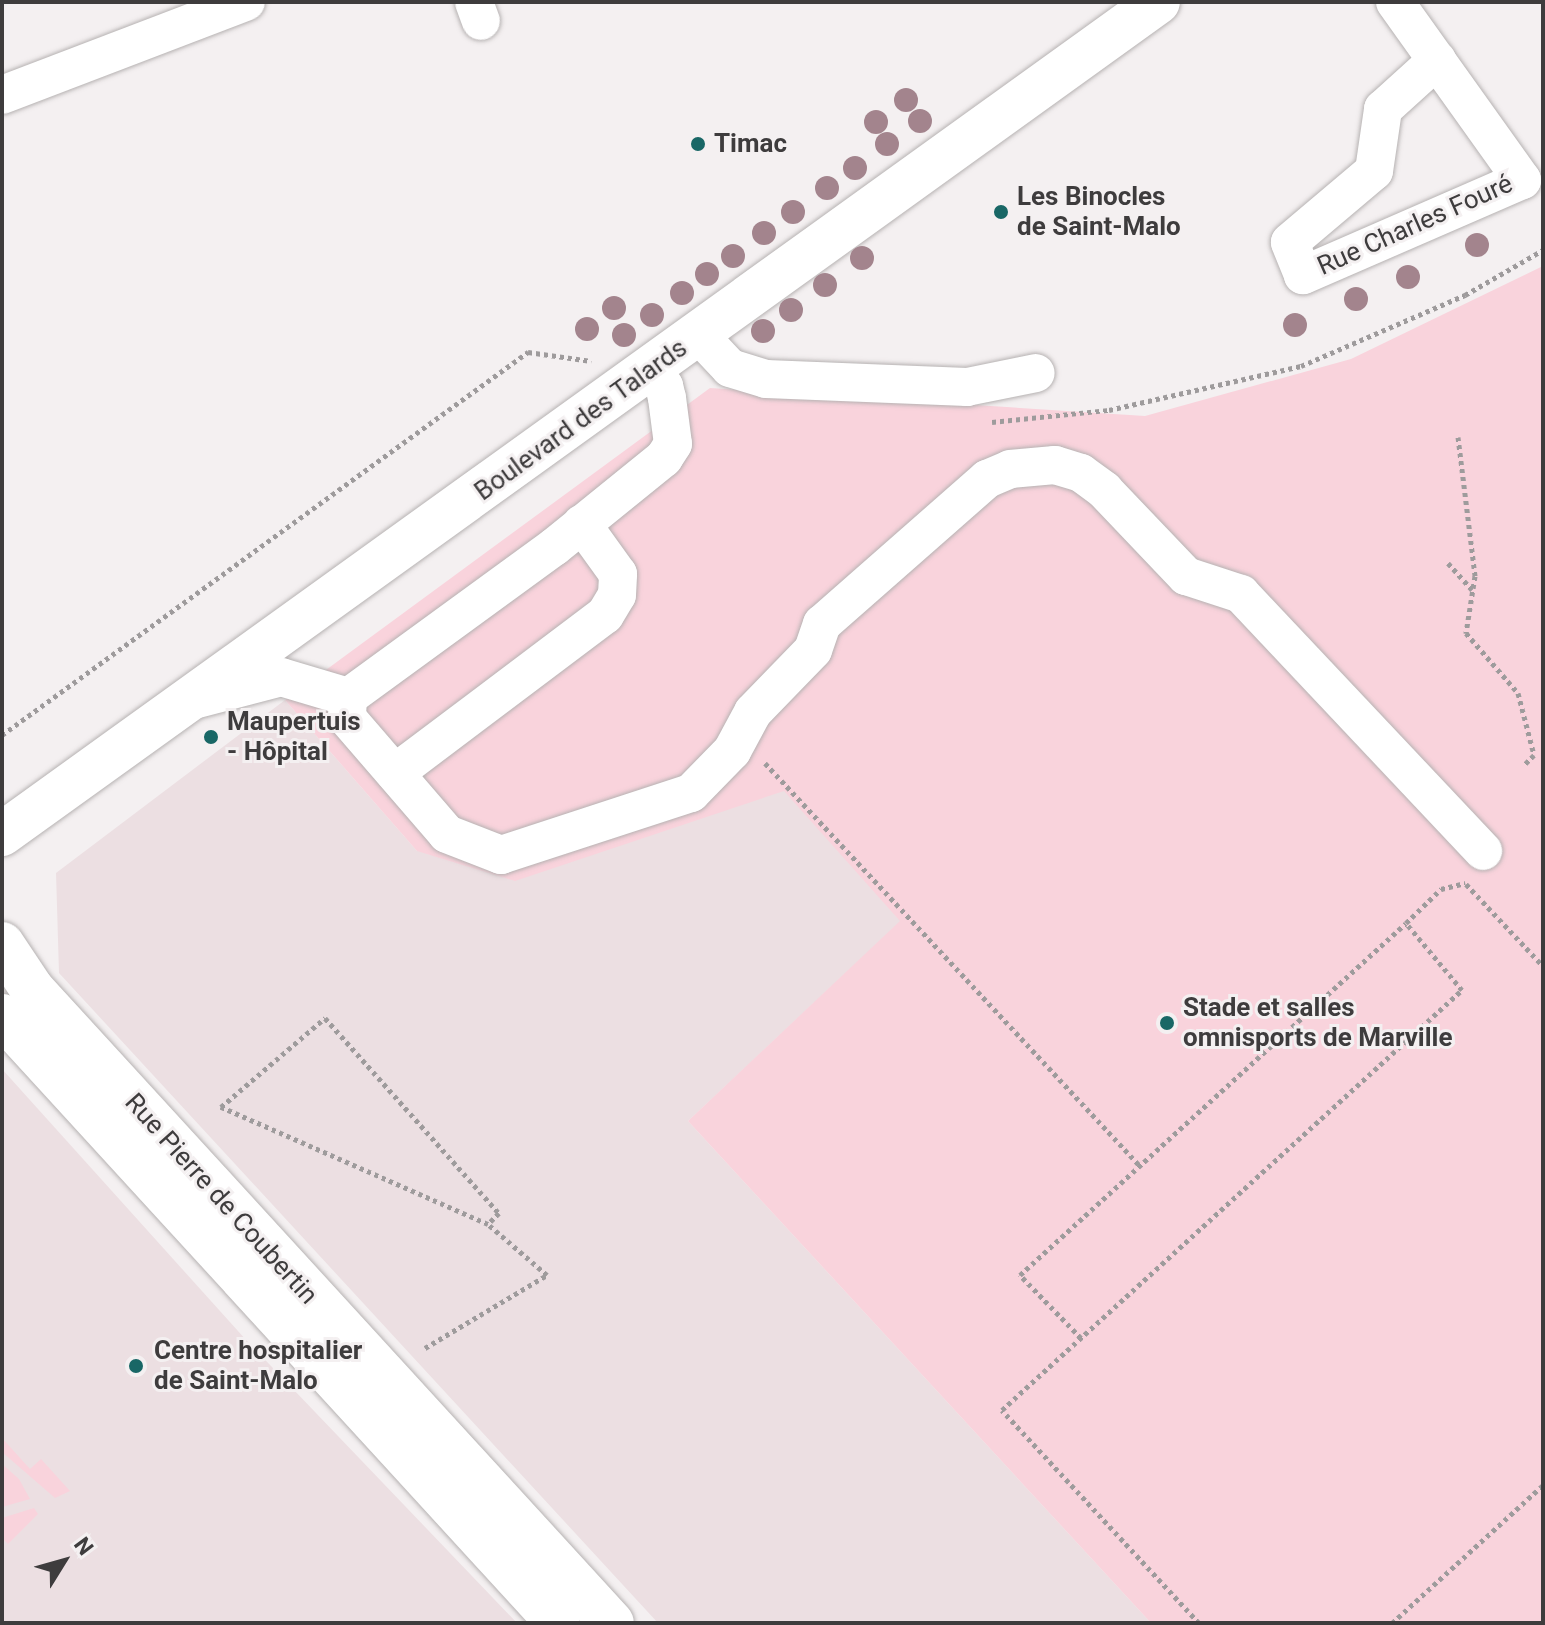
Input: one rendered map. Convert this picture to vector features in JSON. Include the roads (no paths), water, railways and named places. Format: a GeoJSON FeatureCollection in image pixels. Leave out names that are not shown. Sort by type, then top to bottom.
{"type":"FeatureCollection","features":[{"type":"Feature","properties":{"kind":"main road","name":"Boulevard des Talards"},"geometry":{"type":"LineString","coordinates":[[2,834],[650,371],[1158,2]]}},
{"type":"Feature","properties":{"kind":"main road","name":"Rue Pierre de Coubertin"},"geometry":{"type":"LineString","coordinates":[[2,944],[32,989],[612,1623]]}},
{"type":"Feature","properties":{"kind":"main road","name":"Rue Pierre de Coubertin"},"geometry":{"type":"LineString","coordinates":[[2,1016],[558,1623]]}},
{"type":"Feature","properties":{"kind":"street"},"geometry":{"type":"LineString","coordinates":[[2,95],[246,2]]}},
{"type":"Feature","properties":{"kind":"street","name":"Rue Charles Fouré"},"geometry":{"type":"LineString","coordinates":[[1395,2],[1437,60],[1522,180],[1303,275],[1290,242],[1374,171],[1383,109],[1437,60]]}},
{"type":"Feature","properties":{"kind":"street"},"geometry":{"type":"LineString","coordinates":[[699,335],[730,368],[766,379],[967,387],[1036,373]]}},
{"type":"Feature","properties":{"kind":"street"},"geometry":{"type":"LineString","coordinates":[[348,697],[582,524],[664,458],[673,444],[664,386],[650,371]]}},
{"type":"Feature","properties":{"kind":"street"},"geometry":{"type":"LineString","coordinates":[[348,697],[347,718],[447,834],[501,855],[691,793],[732,751],[753,712],[813,650],[822,624],[834,613],[987,479],[1010,469],[1055,465],[1081,473],[1104,490],[1186,576],[1241,594],[1474,867]]}},
{"type":"Feature","properties":{"kind":"street"},"geometry":{"type":"LineString","coordinates":[[395,773],[605,615],[617,595],[618,574],[582,524]]}},
{"type":"Feature","properties":{"kind":"street"},"geometry":{"type":"LineString","coordinates":[[183,703],[281,677],[348,697]]}},
{"type":"Feature","properties":{"kind":"place","name":"Timac"},"geometry":{"type":"Point","coordinates":[698,144]}},
{"type":"Feature","properties":{"kind":"place","name":"Les Binocles de Saint-Malo"},"geometry":{"type":"Point","coordinates":[1001,212]}},
{"type":"Feature","properties":{"kind":"place","name":"Maupertuis - Hôpital"},"geometry":{"type":"Point","coordinates":[211,737]}},
{"type":"Feature","properties":{"kind":"place","name":"Stade et salles omnisports de Marville"},"geometry":{"type":"Point","coordinates":[1167,1023]}},
{"type":"Feature","properties":{"kind":"place","name":"Centre hospitalier de Saint-Malo"},"geometry":{"type":"Point","coordinates":[136,1366]}}]}
